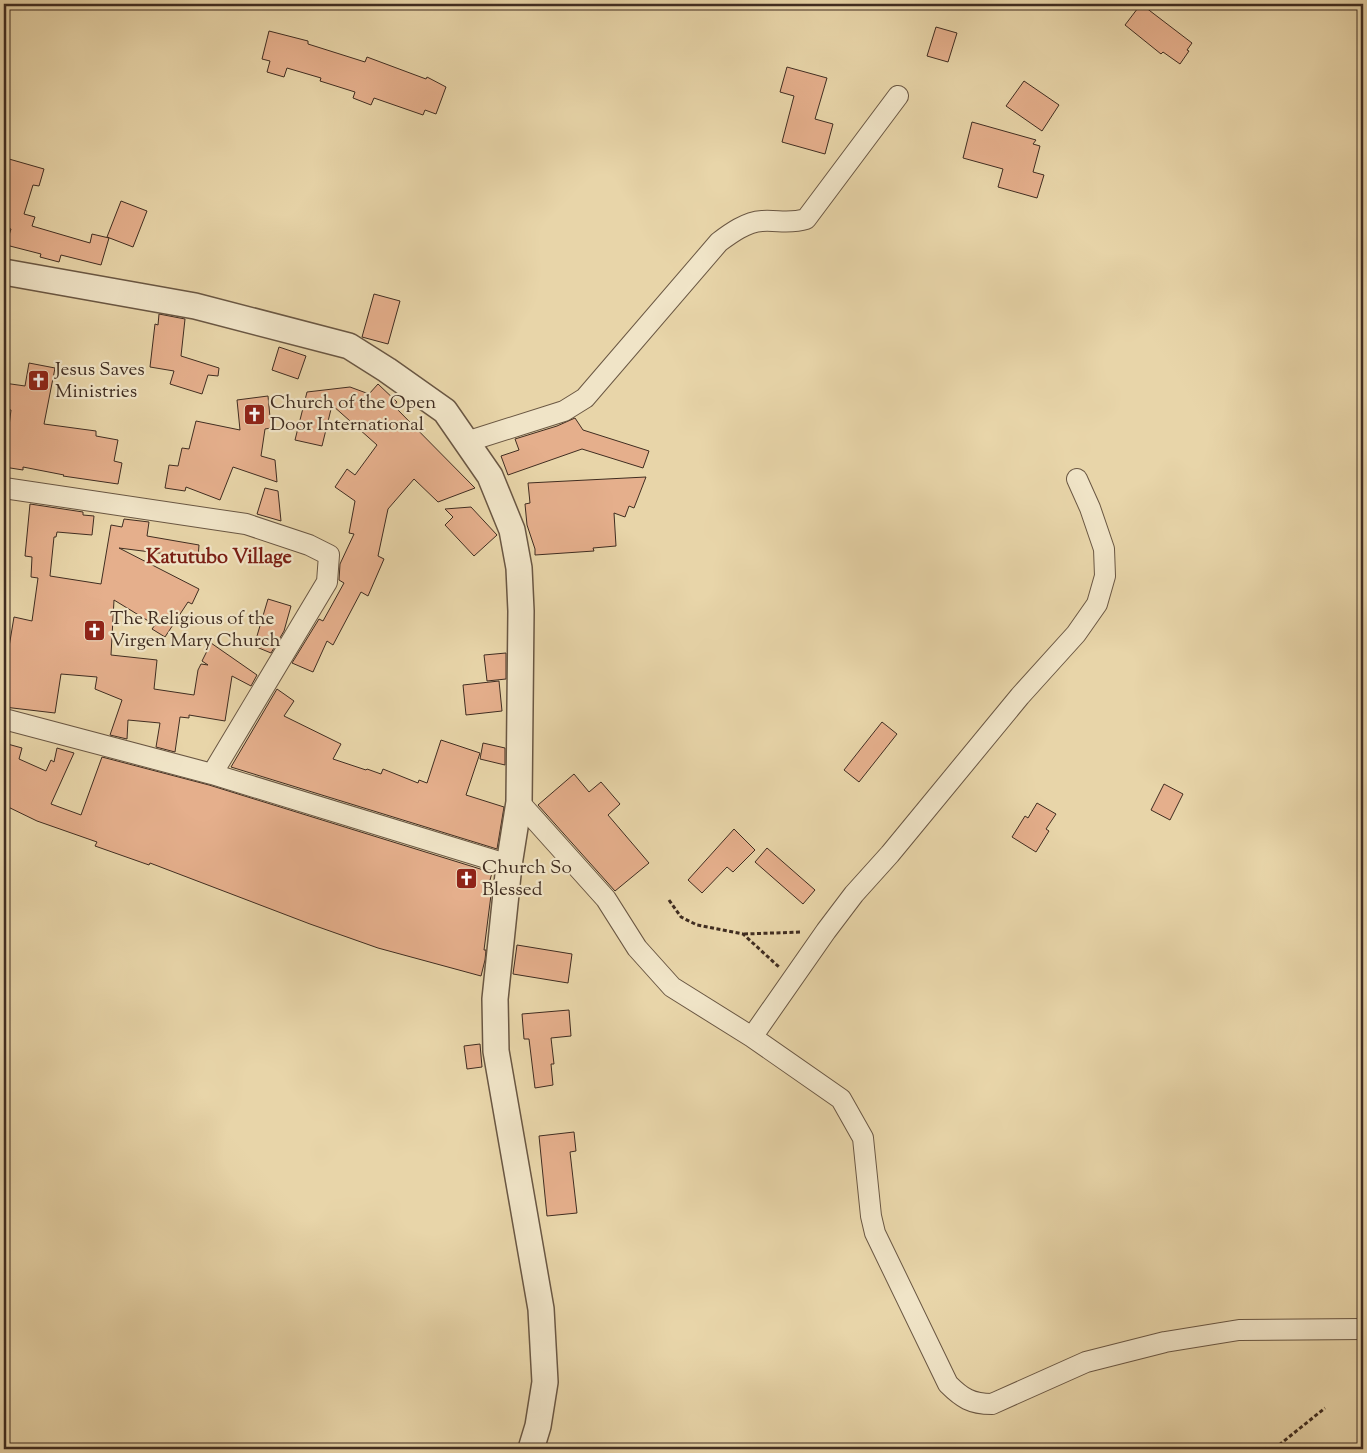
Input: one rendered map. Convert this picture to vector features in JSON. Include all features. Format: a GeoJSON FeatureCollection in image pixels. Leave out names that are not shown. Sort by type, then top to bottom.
{"type":"FeatureCollection","features":[{"type":"Feature","properties":{"kind":"street"},"geometry":{"type":"LineString","coordinates":[[466,442],[564,411],[585,398],[719,242],[739,228],[760,221],[793,222],[806,219],[898,96]]}},
{"type":"Feature","properties":{"kind":"street"},"geometry":{"type":"LineString","coordinates":[[4,272],[196,306],[349,346],[387,370],[445,412],[490,476],[512,530],[519,568],[521,620],[518,802],[509,865],[495,999],[496,1051],[542,1309],[545,1382],[538,1426],[531,1449]]}},
{"type":"Feature","properties":{"kind":"street"},"geometry":{"type":"LineString","coordinates":[[752,1037],[826,930],[1020,696],[1076,634],[1097,604],[1104,576],[1104,549],[1077,479]]}},
{"type":"Feature","properties":{"kind":"street"},"geometry":{"type":"LineString","coordinates":[[4,488],[246,524],[309,544],[329,555],[327,582],[212,774]]}},
{"type":"Feature","properties":{"kind":"street"},"geometry":{"type":"LineString","coordinates":[[4,719],[212,774],[509,865]]}},
{"type":"Feature","properties":{"kind":"street"},"geometry":{"type":"LineString","coordinates":[[518,802],[606,899],[637,948],[672,987],[752,1037],[841,1098],[863,1138],[871,1216],[875,1233],[948,1384],[960,1397],[978,1404],[992,1404],[1086,1362],[1165,1342],[1240,1330],[1363,1329]]}},
{"type":"Feature","properties":{"kind":"path"},"geometry":{"type":"LineString","coordinates":[[670,900],[681,917],[697,925],[743,934],[826,930]]}},
{"type":"Feature","properties":{"kind":"path"},"geometry":{"type":"LineString","coordinates":[[743,934],[792,980]]}},
{"type":"Feature","properties":{"kind":"path"},"geometry":{"type":"LineString","coordinates":[[1274,1449],[1325,1408]]}},
{"type":"Feature","properties":{"kind":"building"},"geometry":{"type":"Polygon","coordinates":[[[1141,4],[1192,43],[1180,64],[1163,52],[1161,54],[1125,25],[1141,4]]]}},
{"type":"Feature","properties":{"kind":"building"},"geometry":{"type":"Polygon","coordinates":[[[936,27],[957,33],[948,62],[927,56],[936,27]]]}},
{"type":"Feature","properties":{"kind":"building"},"geometry":{"type":"Polygon","coordinates":[[[269,31],[308,41],[308,44],[365,62],[367,57],[426,79],[427,77],[446,87],[436,114],[425,110],[423,115],[374,98],[371,105],[353,98],[355,92],[320,81],[321,78],[287,68],[284,77],[267,72],[270,61],[262,59],[269,31]]]}},
{"type":"Feature","properties":{"kind":"building"},"geometry":{"type":"Polygon","coordinates":[[[787,67],[827,78],[815,119],[833,124],[825,154],[782,142],[794,96],[780,92],[787,67]]]}},
{"type":"Feature","properties":{"kind":"building"},"geometry":{"type":"Polygon","coordinates":[[[1024,81],[1059,105],[1042,131],[1006,106],[1024,81]]]}},
{"type":"Feature","properties":{"kind":"building"},"geometry":{"type":"Polygon","coordinates":[[[972,122],[1036,140],[1033,144],[1040,146],[1033,172],[1044,175],[1037,198],[998,187],[1003,169],[963,158],[972,122]]]}},
{"type":"Feature","properties":{"kind":"building"},"geometry":{"type":"Polygon","coordinates":[[[9,159],[44,169],[39,186],[33,185],[24,214],[35,217],[32,226],[90,243],[92,234],[109,238],[101,265],[61,255],[59,262],[40,257],[41,254],[6,245],[11,229],[4,227],[4,175],[9,159]]]}},
{"type":"Feature","properties":{"kind":"building"},"geometry":{"type":"Polygon","coordinates":[[[121,201],[147,211],[133,247],[107,237],[121,201]]]}},
{"type":"Feature","properties":{"kind":"building"},"geometry":{"type":"Polygon","coordinates":[[[374,294],[400,301],[388,344],[362,337],[374,294]]]}},
{"type":"Feature","properties":{"kind":"building"},"geometry":{"type":"Polygon","coordinates":[[[159,314],[185,319],[181,356],[219,368],[218,376],[208,375],[202,394],[170,384],[174,371],[150,367],[155,324],[158,325],[159,314]]]}},
{"type":"Feature","properties":{"kind":"building"},"geometry":{"type":"Polygon","coordinates":[[[279,347],[306,356],[298,379],[272,370],[279,347]]]}},
{"type":"Feature","properties":{"kind":"building"},"geometry":{"type":"Polygon","coordinates":[[[29,363],[55,368],[44,424],[96,431],[96,436],[118,440],[114,461],[122,463],[118,484],[63,476],[23,467],[23,470],[4,467],[11,410],[4,409],[4,383],[25,386],[29,363]]]}},
{"type":"Feature","properties":{"kind":"building"},"geometry":{"type":"Polygon","coordinates":[[[378,384],[397,402],[394,406],[475,488],[438,502],[414,479],[388,509],[378,556],[384,559],[368,596],[361,592],[333,645],[327,641],[313,672],[292,663],[319,619],[323,621],[344,583],[339,580],[340,564],[354,534],[349,533],[355,501],[335,487],[347,469],[355,475],[377,445],[332,405],[322,446],[295,440],[307,392],[350,387],[369,394],[378,384]]]}},
{"type":"Feature","properties":{"kind":"building"},"geometry":{"type":"Polygon","coordinates":[[[268,396],[271,428],[265,429],[261,456],[275,460],[277,482],[233,467],[220,500],[186,487],[185,491],[165,488],[169,465],[178,466],[182,448],[189,449],[196,421],[240,430],[237,400],[268,396]]]}},
{"type":"Feature","properties":{"kind":"building"},"geometry":{"type":"Polygon","coordinates":[[[575,418],[583,430],[649,451],[643,468],[582,449],[508,475],[501,456],[519,450],[515,439],[557,426],[575,418]]]}},
{"type":"Feature","properties":{"kind":"building"},"geometry":{"type":"Polygon","coordinates":[[[646,477],[634,508],[629,506],[625,517],[614,513],[616,546],[593,548],[594,551],[535,555],[535,549],[527,525],[525,504],[530,503],[528,483],[646,477]]]}},
{"type":"Feature","properties":{"kind":"building"},"geometry":{"type":"Polygon","coordinates":[[[265,488],[278,491],[281,521],[257,514],[265,488]]]}},
{"type":"Feature","properties":{"kind":"building"},"geometry":{"type":"Polygon","coordinates":[[[30,504],[83,512],[83,515],[94,516],[92,535],[57,532],[56,537],[54,537],[50,576],[101,584],[111,525],[122,527],[124,519],[149,522],[147,536],[199,545],[198,558],[119,548],[199,589],[192,604],[188,602],[165,637],[152,629],[155,625],[114,600],[111,655],[157,660],[154,689],[194,695],[198,670],[201,664],[208,665],[202,661],[211,643],[257,675],[251,686],[232,676],[225,721],[189,715],[189,718],[180,717],[175,752],[156,747],[160,723],[128,720],[127,739],[110,735],[122,700],[95,689],[97,677],[61,674],[55,713],[4,707],[4,677],[14,617],[32,621],[38,578],[31,577],[32,557],[25,556],[30,504]]]}},
{"type":"Feature","properties":{"kind":"building"},"geometry":{"type":"Polygon","coordinates":[[[471,507],[497,535],[474,556],[445,525],[453,517],[445,509],[471,507]]]}},
{"type":"Feature","properties":{"kind":"building"},"geometry":{"type":"Polygon","coordinates":[[[268,599],[291,606],[284,631],[271,653],[254,646],[268,599]]]}},
{"type":"Feature","properties":{"kind":"building"},"geometry":{"type":"Polygon","coordinates":[[[506,653],[506,679],[487,681],[484,655],[506,653]]]}},
{"type":"Feature","properties":{"kind":"building"},"geometry":{"type":"Polygon","coordinates":[[[499,681],[502,711],[466,715],[463,685],[499,681]]]}},
{"type":"Feature","properties":{"kind":"building"},"geometry":{"type":"Polygon","coordinates":[[[277,689],[294,701],[284,716],[341,744],[333,759],[366,770],[381,774],[383,769],[418,783],[419,780],[427,783],[441,740],[480,753],[466,795],[504,807],[497,849],[231,767],[277,689]]]}},
{"type":"Feature","properties":{"kind":"building"},"geometry":{"type":"Polygon","coordinates":[[[882,722],[897,734],[859,782],[844,770],[882,722]]]}},
{"type":"Feature","properties":{"kind":"building"},"geometry":{"type":"Polygon","coordinates":[[[4,743],[22,748],[19,759],[46,771],[51,760],[54,762],[57,748],[74,753],[51,804],[81,815],[102,757],[209,785],[490,872],[492,873],[486,894],[491,895],[484,950],[486,950],[485,960],[481,976],[378,948],[310,924],[150,863],[149,865],[95,846],[97,842],[37,821],[4,805],[4,743]]]}},
{"type":"Feature","properties":{"kind":"building"},"geometry":{"type":"Polygon","coordinates":[[[483,743],[505,748],[505,765],[480,759],[483,743]]]}},
{"type":"Feature","properties":{"kind":"building"},"geometry":{"type":"Polygon","coordinates":[[[574,774],[589,792],[601,782],[620,804],[608,815],[649,863],[615,891],[538,805],[574,774]]]}},
{"type":"Feature","properties":{"kind":"building"},"geometry":{"type":"Polygon","coordinates":[[[1164,784],[1183,794],[1170,820],[1151,810],[1164,784]]]}},
{"type":"Feature","properties":{"kind":"building"},"geometry":{"type":"Polygon","coordinates":[[[1037,803],[1056,814],[1046,829],[1049,831],[1036,852],[1012,837],[1025,816],[1028,818],[1037,803]]]}},
{"type":"Feature","properties":{"kind":"building"},"geometry":{"type":"Polygon","coordinates":[[[734,829],[755,850],[733,872],[727,867],[702,893],[688,880],[734,829]]]}},
{"type":"Feature","properties":{"kind":"building"},"geometry":{"type":"Polygon","coordinates":[[[767,848],[815,890],[803,904],[755,862],[767,848]]]}},
{"type":"Feature","properties":{"kind":"building"},"geometry":{"type":"Polygon","coordinates":[[[517,945],[572,954],[568,983],[513,974],[517,945]]]}},
{"type":"Feature","properties":{"kind":"building"},"geometry":{"type":"Polygon","coordinates":[[[569,1010],[571,1036],[551,1038],[554,1064],[551,1064],[553,1085],[535,1088],[529,1039],[524,1039],[522,1014],[569,1010]]]}},
{"type":"Feature","properties":{"kind":"building"},"geometry":{"type":"Polygon","coordinates":[[[480,1044],[482,1067],[467,1069],[464,1046],[480,1044]]]}},
{"type":"Feature","properties":{"kind":"building"},"geometry":{"type":"Polygon","coordinates":[[[574,1132],[576,1151],[570,1152],[577,1213],[547,1216],[539,1136],[574,1132]]]}},
{"type":"Feature","properties":{"kind":"place","name":"Jesus Saves Ministries"},"geometry":{"type":"Point","coordinates":[39,381]}},
{"type":"Feature","properties":{"kind":"place","name":"Church of the Open Door International"},"geometry":{"type":"Point","coordinates":[254,414]}},
{"type":"Feature","properties":{"kind":"place","name":"The Religious of the Virgen Mary Church"},"geometry":{"type":"Point","coordinates":[94,630]}},
{"type":"Feature","properties":{"kind":"place","name":"Church So Blessed"},"geometry":{"type":"Point","coordinates":[466,879]}},
{"type":"Feature","properties":{"kind":"district","name":"Katutubo Village"},"geometry":{"type":"Point","coordinates":[219,558]}}]}
